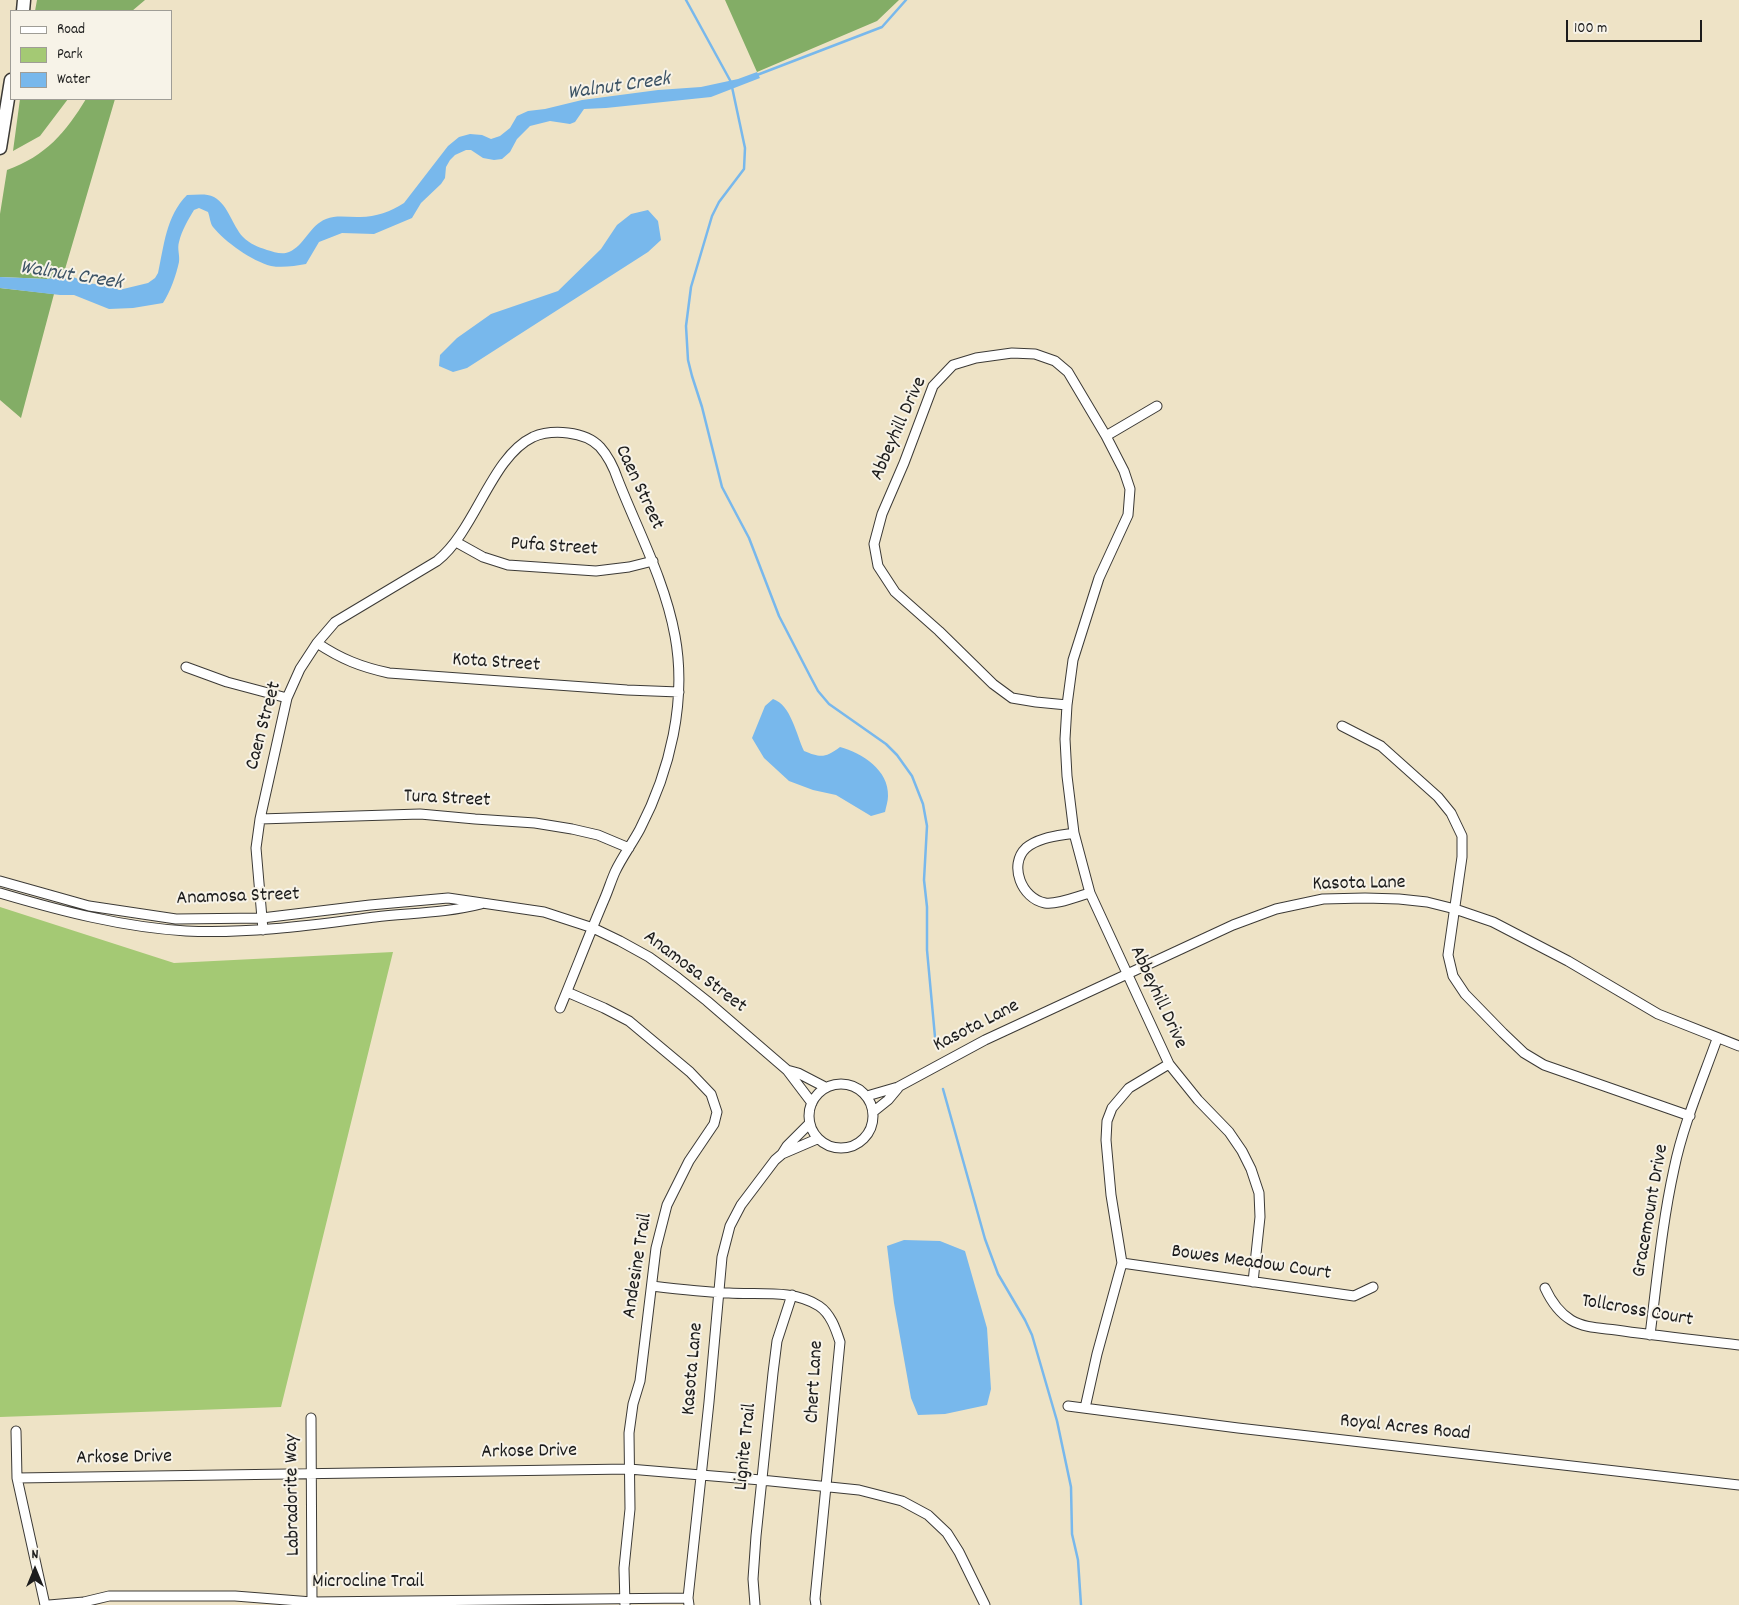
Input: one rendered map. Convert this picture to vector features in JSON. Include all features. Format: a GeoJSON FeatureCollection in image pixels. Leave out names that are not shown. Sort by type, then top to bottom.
{"type":"FeatureCollection","features":[{"type":"Feature","properties":{"kind":"main road"},"geometry":{"type":"LineString","coordinates":[[0,148],[10,86]]}},
{"type":"Feature","properties":{"kind":"street","name":"Abbeyhill Drive"},"geometry":{"type":"LineString","coordinates":[[1067,705],[1012,698],[993,684],[939,631],[895,592],[878,566],[874,544],[882,514],[904,463],[933,386],[953,365],[976,358],[1012,353],[1035,354],[1055,361],[1068,372],[1106,436],[1124,471],[1130,489],[1128,515],[1099,578],[1073,660],[1067,705],[1066,739],[1067,776],[1074,832],[1090,892],[1168,1064],[1198,1100],[1229,1132],[1252,1170],[1259,1192],[1260,1217],[1253,1282]]}},
{"type":"Feature","properties":{"kind":"street"},"geometry":{"type":"LineString","coordinates":[[1106,436],[1157,406]]}},
{"type":"Feature","properties":{"kind":"street","name":"Caen Street"},"geometry":{"type":"LineString","coordinates":[[263,930],[256,848],[260,819],[287,698],[300,669],[317,643],[335,622],[366,601],[437,561],[447,553],[456,542],[501,467],[516,449],[533,437],[547,434],[566,433],[586,438],[599,446],[612,465],[653,562],[675,636],[679,692],[670,753],[659,789],[640,829],[615,873],[560,1008]]}},
{"type":"Feature","properties":{"kind":"street","name":"Pufa Street"},"geometry":{"type":"LineString","coordinates":[[456,542],[483,557],[517,566],[596,571],[653,562]]}},
{"type":"Feature","properties":{"kind":"street","name":"Kota Street"},"geometry":{"type":"LineString","coordinates":[[317,643],[344,659],[364,667],[389,673],[679,692]]}},
{"type":"Feature","properties":{"kind":"street"},"geometry":{"type":"LineString","coordinates":[[186,667],[227,682],[287,698]]}},
{"type":"Feature","properties":{"kind":"street"},"geometry":{"type":"LineString","coordinates":[[1342,726],[1381,746],[1438,797],[1451,813],[1462,836],[1462,857],[1448,955],[1453,976],[1465,994],[1524,1053],[1544,1065],[1690,1116]]}},
{"type":"Feature","properties":{"kind":"street","name":"Tura Street"},"geometry":{"type":"LineString","coordinates":[[260,819],[420,814],[572,829],[598,835],[629,848]]}},
{"type":"Feature","properties":{"kind":"street"},"geometry":{"type":"LineString","coordinates":[[1074,832],[1038,841],[1025,849],[1020,859],[1018,874],[1023,888],[1032,898],[1046,903],[1061,901],[1090,892]]}},
{"type":"Feature","properties":{"kind":"street","name":"Anamosa Street"},"geometry":{"type":"LineString","coordinates":[[0,881],[89,906],[176,919],[262,918],[448,898],[544,912],[593,928],[627,945],[678,978],[787,1070],[812,1103]]}},
{"type":"Feature","properties":{"kind":"street","name":"Anamosa Street"},"geometry":{"type":"LineString","coordinates":[[0,894],[110,922],[186,931],[263,930],[461,909],[481,904]]}},
{"type":"Feature","properties":{"kind":"street","name":"Kasota Lane"},"geometry":{"type":"LineString","coordinates":[[867,1096],[898,1088],[985,1040],[1233,925],[1276,909],[1323,899],[1400,898],[1455,909],[1493,922],[1568,961],[1658,1014],[1739,1046]]}},
{"type":"Feature","properties":{"kind":"street","name":"Andesine Trail"},"geometry":{"type":"LineString","coordinates":[[567,992],[604,1008],[629,1022],[690,1072],[711,1094],[717,1112],[714,1124],[678,1181],[667,1205],[656,1248],[640,1381],[633,1404],[628,1433],[630,1509],[624,1568],[625,1601]]}},
{"type":"Feature","properties":{"kind":"street","name":"Gracemount Drive"},"geometry":{"type":"LineString","coordinates":[[1650,1335],[1674,1168],[1717,1038]]}},
{"type":"Feature","properties":{"kind":"street"},"geometry":{"type":"LineString","coordinates":[[1085,1408],[1097,1354],[1122,1263],[1111,1195],[1106,1140],[1107,1121],[1112,1108],[1129,1088],[1168,1064]]}},
{"type":"Feature","properties":{"kind":"street","name":"Anamosa Street"},"geometry":{"type":"LineString","coordinates":[[787,1070],[798,1073],[825,1087]]}},
{"type":"Feature","properties":{"kind":"street"},"geometry":{"type":"LineString","coordinates":[[843,1084],[854,1087],[867,1096],[871,1102],[873,1112],[870,1129],[866,1137],[850,1146],[833,1147],[818,1139],[809,1124],[812,1103],[819,1091],[825,1087],[843,1084]]}},
{"type":"Feature","properties":{"kind":"street","name":"Kasota Lane"},"geometry":{"type":"LineString","coordinates":[[873,1112],[888,1100],[898,1088]]}},
{"type":"Feature","properties":{"kind":"street","name":"Kasota Lane"},"geometry":{"type":"LineString","coordinates":[[688,1601],[709,1402],[717,1292],[722,1257],[730,1226],[748,1194],[787,1146],[809,1124]]}},
{"type":"Feature","properties":{"kind":"street","name":"Kasota Lane"},"geometry":{"type":"LineString","coordinates":[[782,1154],[818,1139]]}},
{"type":"Feature","properties":{"kind":"street","name":"Bowes Meadow Court"},"geometry":{"type":"LineString","coordinates":[[1122,1263],[1354,1296],[1373,1287]]}},
{"type":"Feature","properties":{"kind":"street","name":"Chert Lane"},"geometry":{"type":"LineString","coordinates":[[652,1286],[717,1292],[792,1295],[803,1298],[821,1308],[831,1320],[840,1342],[816,1605]]}},
{"type":"Feature","properties":{"kind":"street","name":"Tollcross Court"},"geometry":{"type":"LineString","coordinates":[[1544,1288],[1553,1304],[1573,1321],[1586,1326],[1739,1345]]}},
{"type":"Feature","properties":{"kind":"street","name":"Lignite Trail"},"geometry":{"type":"LineString","coordinates":[[755,1605],[753,1578],[761,1480],[777,1341],[792,1295]]}},
{"type":"Feature","properties":{"kind":"street","name":"Royal Acres Road"},"geometry":{"type":"LineString","coordinates":[[1068,1406],[1238,1428],[1739,1485]]}},
{"type":"Feature","properties":{"kind":"street","name":"Labradorite Way"},"geometry":{"type":"LineString","coordinates":[[310,1418],[312,1602]]}},
{"type":"Feature","properties":{"kind":"street"},"geometry":{"type":"LineString","coordinates":[[16,1432],[17,1478],[45,1605]]}},
{"type":"Feature","properties":{"kind":"street","name":"Arkose Drive"},"geometry":{"type":"LineString","coordinates":[[17,1478],[629,1469],[701,1474],[859,1490],[902,1501],[928,1515],[947,1533],[959,1552],[985,1605]]}},
{"type":"Feature","properties":{"kind":"street","name":"Microcline Trail"},"geometry":{"type":"LineString","coordinates":[[49,1605],[84,1602],[109,1596],[235,1596],[312,1602],[688,1601]]}},
{"type":"Feature","properties":{"kind":"green space"},"geometry":{"type":"Polygon","coordinates":[[[37,0],[145,0],[133,10],[35,10],[37,0]]]}},
{"type":"Feature","properties":{"kind":"green space"},"geometry":{"type":"Polygon","coordinates":[[[725,0],[899,0],[877,21],[757,72],[725,0]]]}},
{"type":"Feature","properties":{"kind":"green space"},"geometry":{"type":"Polygon","coordinates":[[[20,100],[67,100],[40,136],[13,151],[20,100]]]}},
{"type":"Feature","properties":{"kind":"green space"},"geometry":{"type":"Polygon","coordinates":[[[85,100],[115,100],[63,276],[47,279],[0,277],[0,214],[7,170],[33,158],[44,150],[54,142],[71,122],[85,100]]]}},
{"type":"Feature","properties":{"kind":"green space"},"geometry":{"type":"Polygon","coordinates":[[[0,288],[54,294],[21,418],[0,400],[0,288]]]}},
{"type":"Feature","properties":{"kind":"green space"},"geometry":{"type":"Polygon","coordinates":[[[0,907],[174,963],[393,952],[281,1407],[0,1417],[0,907]]]}},
{"type":"Feature","properties":{"kind":"water"},"geometry":{"type":"Polygon","coordinates":[[[757,72],[760,78],[711,97],[584,109],[575,122],[570,124],[550,121],[530,126],[517,139],[510,152],[502,159],[483,158],[471,150],[466,150],[455,155],[450,160],[446,167],[445,178],[421,203],[412,218],[374,234],[342,233],[319,242],[306,264],[275,267],[256,260],[224,239],[212,225],[208,212],[199,208],[194,210],[182,233],[178,245],[178,267],[163,303],[133,308],[109,309],[74,295],[0,288],[0,277],[47,279],[69,276],[83,283],[109,285],[119,290],[148,283],[158,273],[170,222],[174,212],[187,195],[214,197],[227,210],[239,232],[246,239],[254,245],[267,250],[286,253],[299,245],[320,222],[326,219],[375,215],[387,212],[404,203],[448,146],[459,137],[470,134],[482,135],[491,139],[500,136],[510,128],[517,116],[528,111],[582,100],[658,90],[701,87],[738,79],[757,72]]]}},
{"type":"Feature","properties":{"kind":"water"},"geometry":{"type":"Polygon","coordinates":[[[648,210],[658,221],[661,240],[648,252],[467,368],[453,372],[439,366],[440,355],[457,338],[491,314],[558,291],[601,249],[617,225],[631,214],[648,210]]]}},
{"type":"Feature","properties":{"kind":"water"},"geometry":{"type":"Polygon","coordinates":[[[773,699],[779,702],[789,714],[804,751],[823,756],[840,747],[865,758],[873,764],[884,778],[887,787],[888,798],[885,812],[871,816],[836,795],[813,790],[789,781],[764,758],[752,738],[765,706],[773,699]]]}},
{"type":"Feature","properties":{"kind":"water"},"geometry":{"type":"Polygon","coordinates":[[[904,1240],[940,1241],[965,1251],[987,1328],[991,1389],[987,1405],[945,1414],[918,1415],[911,1398],[894,1303],[887,1246],[904,1240]]]}},
{"type":"Feature","properties":{"kind":"waterway"},"geometry":{"type":"LineString","coordinates":[[686,0],[731,82]]}},
{"type":"Feature","properties":{"kind":"waterway","name":"Walnut Creek"},"geometry":{"type":"LineString","coordinates":[[757,75],[882,27],[906,0]]}},
{"type":"Feature","properties":{"kind":"waterway"},"geometry":{"type":"LineString","coordinates":[[732,87],[745,148],[744,169],[719,202],[712,216],[691,287],[686,326],[688,360],[722,487],[749,538],[779,616],[810,676],[818,691],[829,704],[886,744],[897,755],[912,776],[923,804],[927,826],[924,880],[927,907],[927,950],[935,1037]]}},
{"type":"Feature","properties":{"kind":"waterway"},"geometry":{"type":"LineString","coordinates":[[943,1089],[985,1239],[998,1274],[1032,1335],[1057,1421],[1071,1487],[1072,1534],[1078,1560],[1081,1605]]}}]}
